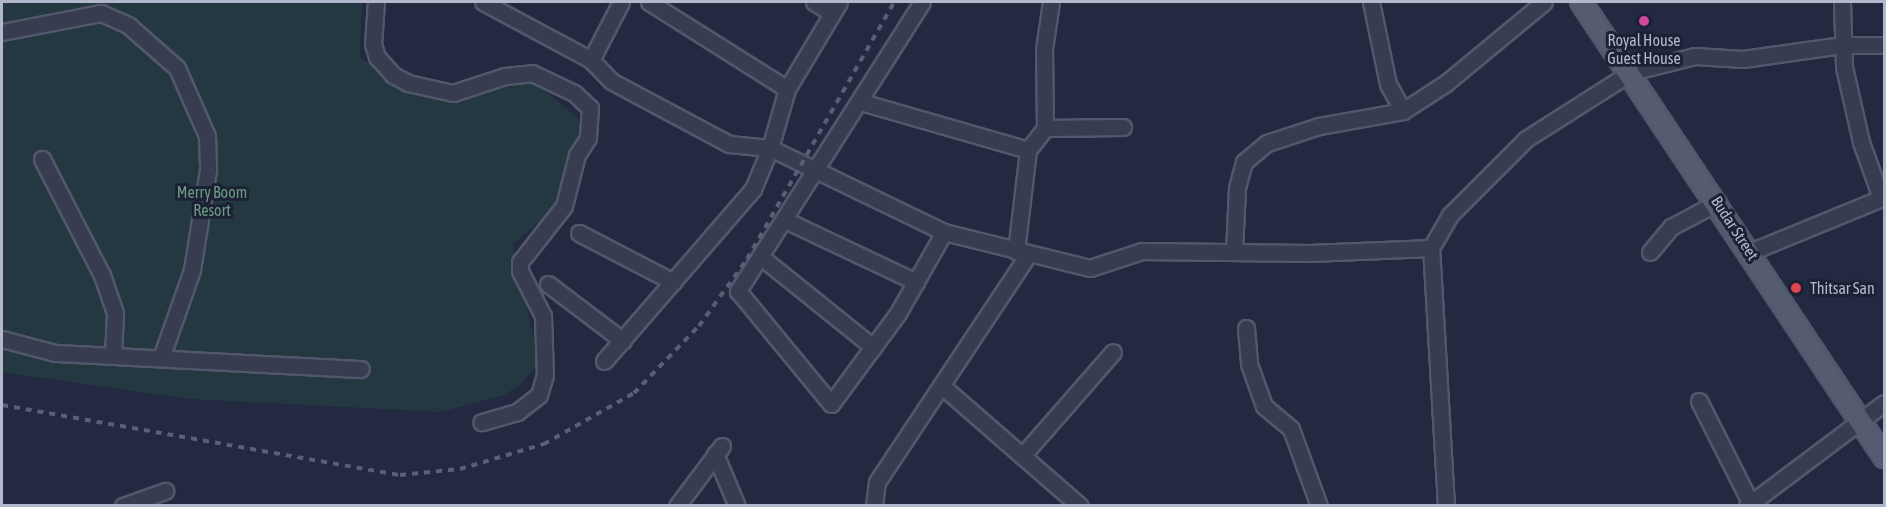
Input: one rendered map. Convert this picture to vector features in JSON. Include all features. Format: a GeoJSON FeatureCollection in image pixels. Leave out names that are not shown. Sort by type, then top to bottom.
{"type":"FeatureCollection","features":[{"type":"Feature","properties":{"kind":"main road","name":"Budar Street"},"geometry":{"type":"LineString","coordinates":[[1581,2],[1718,202],[1884,457]]}},
{"type":"Feature","properties":{"kind":"street"},"geometry":{"type":"LineString","coordinates":[[376,2],[374,44],[377,57],[393,75],[408,83],[453,93],[505,76],[532,73],[574,93],[590,108],[588,138],[577,155],[564,206],[520,262],[520,271],[543,316],[544,375],[539,395],[517,412],[481,422]]}},
{"type":"Feature","properties":{"kind":"street"},"geometry":{"type":"LineString","coordinates":[[483,2],[591,60],[611,81],[729,144],[771,148],[944,232],[1022,253],[1090,268],[1142,251],[1234,252],[1431,248]]}},
{"type":"Feature","properties":{"kind":"street"},"geometry":{"type":"LineString","coordinates":[[591,60],[621,2]]}},
{"type":"Feature","properties":{"kind":"street"},"geometry":{"type":"LineString","coordinates":[[649,2],[787,89]]}},
{"type":"Feature","properties":{"kind":"street"},"geometry":{"type":"LineString","coordinates":[[604,361],[753,189],[771,148],[787,89],[836,7],[814,2]]}},
{"type":"Feature","properties":{"kind":"street"},"geometry":{"type":"LineString","coordinates":[[922,2],[818,171],[738,291],[831,404],[873,347],[916,282],[944,232]]}},
{"type":"Feature","properties":{"kind":"street"},"geometry":{"type":"LineString","coordinates":[[874,506],[877,482],[943,387],[1022,253],[1028,150],[1045,128],[1044,49],[1051,2]]}},
{"type":"Feature","properties":{"kind":"street"},"geometry":{"type":"LineString","coordinates":[[1371,2],[1388,84],[1403,111]]}},
{"type":"Feature","properties":{"kind":"street"},"geometry":{"type":"LineString","coordinates":[[1234,252],[1237,188],[1244,162],[1267,143],[1309,130],[1403,111],[1446,83],[1544,2]]}},
{"type":"Feature","properties":{"kind":"street"},"geometry":{"type":"LineString","coordinates":[[1750,252],[1883,198],[1861,142],[1844,45],[1842,2]]}},
{"type":"Feature","properties":{"kind":"street"},"geometry":{"type":"LineString","coordinates":[[2,32],[101,14],[128,25],[177,68],[207,136],[208,170],[192,270],[161,358]]}},
{"type":"Feature","properties":{"kind":"street"},"geometry":{"type":"LineString","coordinates":[[1446,506],[1431,248],[1451,214],[1527,139],[1631,72],[1695,56],[1743,59],[1844,45],[1884,45]]}},
{"type":"Feature","properties":{"kind":"street"},"geometry":{"type":"LineString","coordinates":[[861,102],[1028,150]]}},
{"type":"Feature","properties":{"kind":"street"},"geometry":{"type":"LineString","coordinates":[[1045,128],[1123,127]]}},
{"type":"Feature","properties":{"kind":"street"},"geometry":{"type":"LineString","coordinates":[[42,159],[102,275],[115,313],[112,356]]}},
{"type":"Feature","properties":{"kind":"street"},"geometry":{"type":"LineString","coordinates":[[1650,252],[1671,227],[1718,202]]}},
{"type":"Feature","properties":{"kind":"street"},"geometry":{"type":"LineString","coordinates":[[785,220],[916,282]]}},
{"type":"Feature","properties":{"kind":"street"},"geometry":{"type":"LineString","coordinates":[[579,233],[673,282]]}},
{"type":"Feature","properties":{"kind":"street"},"geometry":{"type":"LineString","coordinates":[[761,256],[873,347]]}},
{"type":"Feature","properties":{"kind":"street"},"geometry":{"type":"LineString","coordinates":[[548,284],[623,341]]}},
{"type":"Feature","properties":{"kind":"street"},"geometry":{"type":"LineString","coordinates":[[1246,328],[1249,364],[1264,406],[1291,429],[1319,506]]}},
{"type":"Feature","properties":{"kind":"street"},"geometry":{"type":"LineString","coordinates":[[2,339],[55,353],[361,369]]}},
{"type":"Feature","properties":{"kind":"street"},"geometry":{"type":"LineString","coordinates":[[1022,456],[1113,352]]}},
{"type":"Feature","properties":{"kind":"street"},"geometry":{"type":"LineString","coordinates":[[943,387],[1080,506]]}},
{"type":"Feature","properties":{"kind":"street"},"geometry":{"type":"LineString","coordinates":[[1699,401],[1748,504],[1859,418],[1884,403]]}},
{"type":"Feature","properties":{"kind":"street"},"geometry":{"type":"LineString","coordinates":[[676,506],[719,450],[737,506]]}},
{"type":"Feature","properties":{"kind":"street"},"geometry":{"type":"LineString","coordinates":[[123,506],[165,491]]}},
{"type":"Feature","properties":{"kind":"green space","name":"Merry Boom Resort"},"geometry":{"type":"Polygon","coordinates":[[[2,2],[362,2],[360,58],[415,88],[531,79],[585,124],[557,207],[513,244],[539,363],[521,384],[504,395],[441,412],[190,399],[2,372],[2,2]]]}},
{"type":"Feature","properties":{"kind":"railway"},"geometry":{"type":"LineString","coordinates":[[2,405],[400,475],[460,469],[544,444],[634,393],[699,326],[747,259],[894,2]]}},
{"type":"Feature","properties":{"kind":"place","name":"Royal House Guest House"},"geometry":{"type":"Point","coordinates":[1644,21]}},
{"type":"Feature","properties":{"kind":"place","name":"Thitsar San"},"geometry":{"type":"Point","coordinates":[1796,288]}}]}
